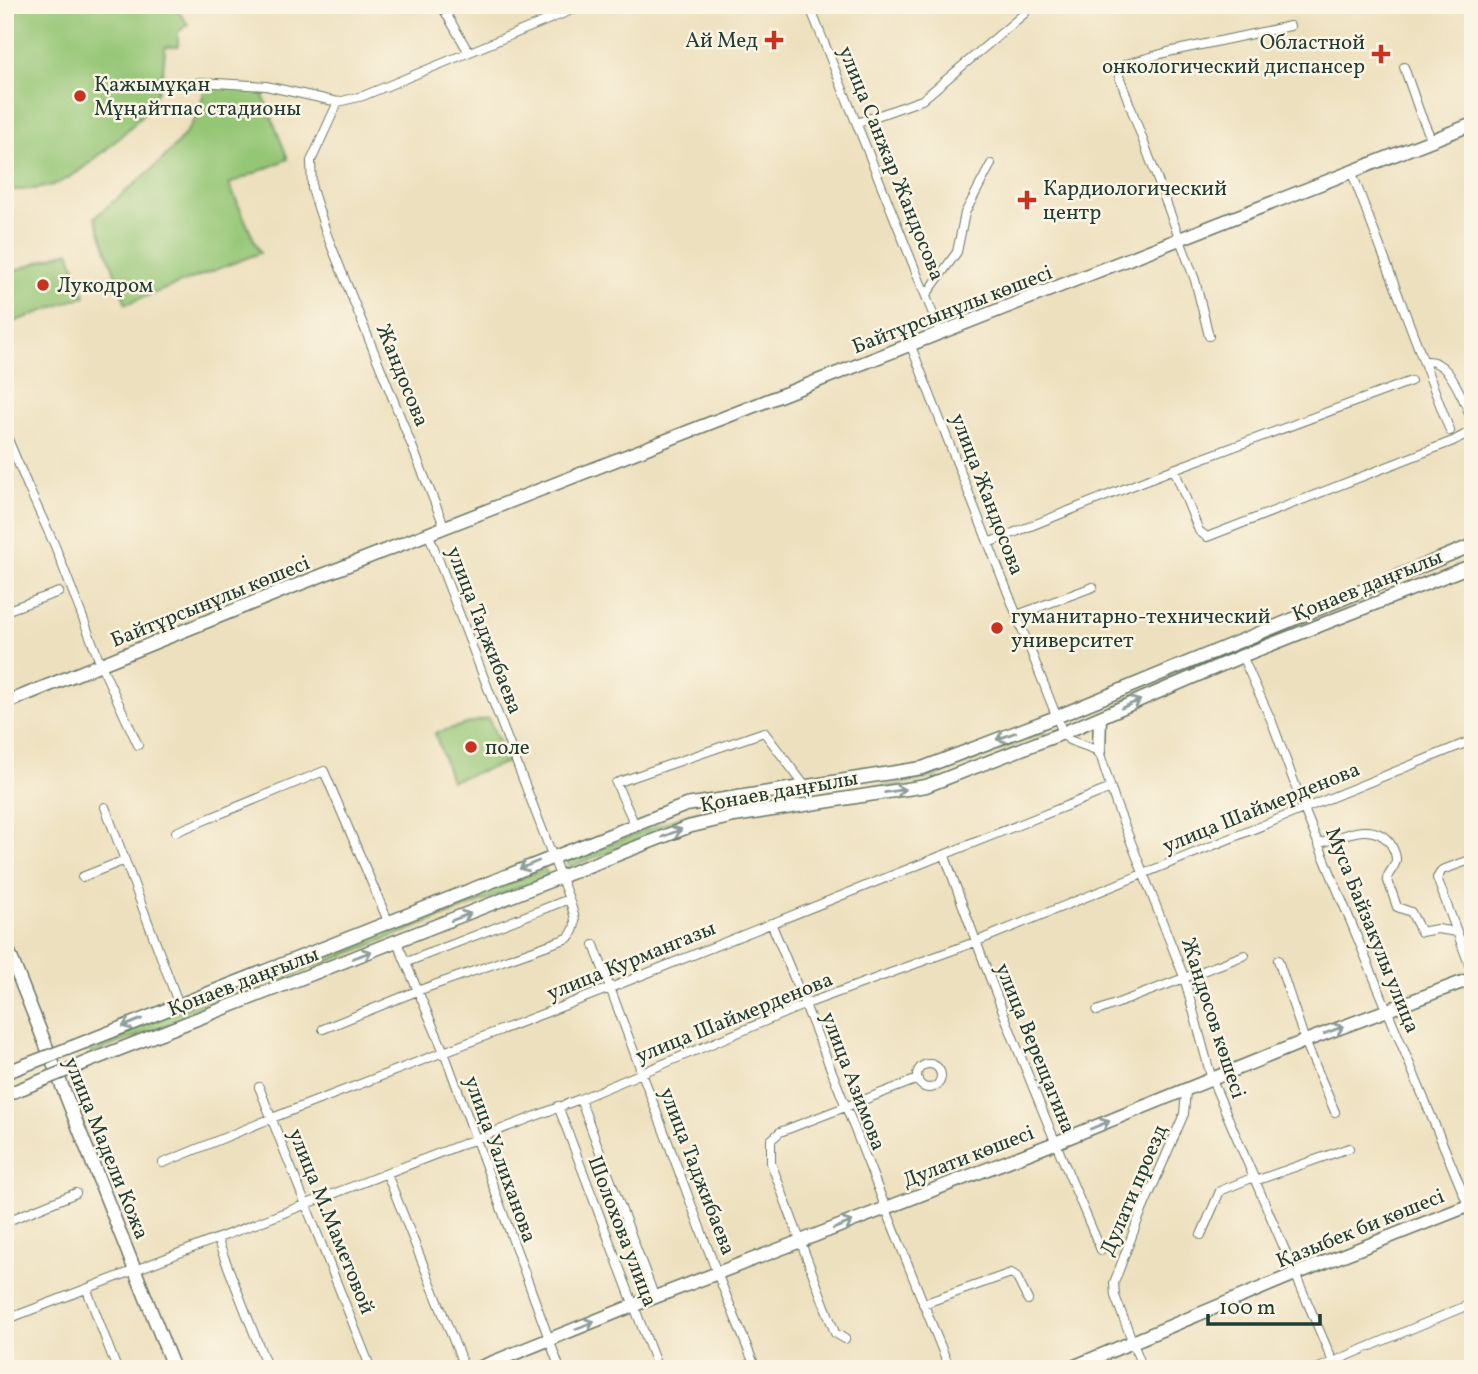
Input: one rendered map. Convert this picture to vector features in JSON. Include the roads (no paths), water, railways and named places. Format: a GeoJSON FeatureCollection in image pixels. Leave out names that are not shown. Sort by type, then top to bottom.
{"type":"FeatureCollection","features":[{"type":"Feature","properties":{"kind":"main road","name":"Байтұрсынұлы көшесі"},"geometry":{"type":"LineString","coordinates":[[5,703],[286,589],[1473,124]]}},
{"type":"Feature","properties":{"kind":"main road","name":"Қонаев даңғылы"},"geometry":{"type":"LineString","coordinates":[[10,1071],[686,804],[922,768],[1056,717],[1473,545]]}},
{"type":"Feature","properties":{"kind":"main road","name":"Қонаев даңғылы"},"geometry":{"type":"LineString","coordinates":[[5,1095],[688,827],[734,816],[926,786],[1063,733],[1242,656],[1473,565]]}},
{"type":"Feature","properties":{"kind":"main road"},"geometry":{"type":"LineString","coordinates":[[1099,751],[1100,717]]}},
{"type":"Feature","properties":{"kind":"main road","name":"улица Мадели Кожа"},"geometry":{"type":"LineString","coordinates":[[5,942],[174,1369]]}},
{"type":"Feature","properties":{"kind":"main road","name":"Дулати көшесі"},"geometry":{"type":"LineString","coordinates":[[476,1369],[1473,977]]}},
{"type":"Feature","properties":{"kind":"main road","name":"Қазыбек би көшесі"},"geometry":{"type":"LineString","coordinates":[[1068,1369],[1295,1274],[1471,1209]]}},
{"type":"Feature","properties":{"kind":"street"},"geometry":{"type":"LineString","coordinates":[[441,5],[468,51]]}},
{"type":"Feature","properties":{"kind":"street"},"geometry":{"type":"LineString","coordinates":[[199,82],[266,86],[338,102],[363,96],[584,5]]}},
{"type":"Feature","properties":{"kind":"street","name":"улица Санжар Жандосова"},"geometry":{"type":"LineString","coordinates":[[809,5],[941,334]]}},
{"type":"Feature","properties":{"kind":"street"},"geometry":{"type":"LineString","coordinates":[[857,123],[922,100],[1025,13]]}},
{"type":"Feature","properties":{"kind":"street"},"geometry":{"type":"LineString","coordinates":[[1209,336],[1195,280],[1119,76],[1119,69],[1126,64],[1168,52],[1290,26]]}},
{"type":"Feature","properties":{"kind":"street"},"geometry":{"type":"LineString","coordinates":[[1404,67],[1432,141]]}},
{"type":"Feature","properties":{"kind":"street","name":"Жандосова"},"geometry":{"type":"LineString","coordinates":[[338,102],[311,161],[312,189],[327,235],[445,528]]}},
{"type":"Feature","properties":{"kind":"street"},"geometry":{"type":"LineString","coordinates":[[926,295],[957,252],[965,213],[991,164]]}},
{"type":"Feature","properties":{"kind":"street"},"geometry":{"type":"LineString","coordinates":[[1352,173],[1427,361],[1450,431]]}},
{"type":"Feature","properties":{"kind":"street","name":"улица Жандосова"},"geometry":{"type":"LineString","coordinates":[[911,346],[1063,733]]}},
{"type":"Feature","properties":{"kind":"street"},"geometry":{"type":"LineString","coordinates":[[1174,469],[1199,531],[1208,537],[1453,441],[1470,432],[1473,426],[1469,403],[1451,376],[1439,365],[1427,361]]}},
{"type":"Feature","properties":{"kind":"street"},"geometry":{"type":"LineString","coordinates":[[988,543],[1174,469],[1411,381]]}},
{"type":"Feature","properties":{"kind":"street"},"geometry":{"type":"LineString","coordinates":[[5,432],[55,546],[101,665],[138,746]]}},
{"type":"Feature","properties":{"kind":"street","name":"улица Таджибаева"},"geometry":{"type":"LineString","coordinates":[[323,1029],[417,991],[568,938],[577,923],[562,877],[429,535]]}},
{"type":"Feature","properties":{"kind":"street"},"geometry":{"type":"LineString","coordinates":[[1017,615],[1093,587]]}},
{"type":"Feature","properties":{"kind":"street"},"geometry":{"type":"LineString","coordinates":[[5,611],[59,592]]}},
{"type":"Feature","properties":{"kind":"street","name":"Муса Байзакулы улица"},"geometry":{"type":"LineString","coordinates":[[1242,656],[1272,722],[1318,844],[1471,1209]]}},
{"type":"Feature","properties":{"kind":"street"},"geometry":{"type":"LineString","coordinates":[[635,825],[616,783],[764,732],[805,786]]}},
{"type":"Feature","properties":{"kind":"street"},"geometry":{"type":"LineString","coordinates":[[1063,733],[1069,740],[1099,751]]}},
{"type":"Feature","properties":{"kind":"street","name":"улица Шаймерденова"},"geometry":{"type":"LineString","coordinates":[[5,1320],[580,1099],[806,1004],[975,942],[1473,740]]}},
{"type":"Feature","properties":{"kind":"street","name":"Жандосов көшесі"},"geometry":{"type":"LineString","coordinates":[[1099,751],[1111,789],[1184,977],[1212,1080],[1335,1365]]}},
{"type":"Feature","properties":{"kind":"street"},"geometry":{"type":"LineString","coordinates":[[176,832],[324,771],[388,921]]}},
{"type":"Feature","properties":{"kind":"street","name":"улица Курмангазы"},"geometry":{"type":"LineString","coordinates":[[163,1163],[1111,789]]}},
{"type":"Feature","properties":{"kind":"street"},"geometry":{"type":"LineString","coordinates":[[105,807],[179,1005]]}},
{"type":"Feature","properties":{"kind":"street"},"geometry":{"type":"LineString","coordinates":[[1318,844],[1366,830],[1382,835],[1395,854],[1395,866],[1387,878],[1397,907],[1411,912],[1421,932],[1437,929],[1457,932]]}},
{"type":"Feature","properties":{"kind":"street","name":"улица Верещагина"},"geometry":{"type":"LineString","coordinates":[[945,856],[975,942],[1101,1250]]}},
{"type":"Feature","properties":{"kind":"street"},"geometry":{"type":"LineString","coordinates":[[1473,859],[1442,870],[1437,878],[1473,977]]}},
{"type":"Feature","properties":{"kind":"street"},"geometry":{"type":"LineString","coordinates":[[82,877],[125,860]]}},
{"type":"Feature","properties":{"kind":"street"},"geometry":{"type":"LineString","coordinates":[[407,962],[569,899]]}},
{"type":"Feature","properties":{"kind":"street","name":"улица Азимова"},"geometry":{"type":"LineString","coordinates":[[771,923],[806,1004],[884,1208],[950,1369]]}},
{"type":"Feature","properties":{"kind":"street","name":"улица Уалиханова"},"geometry":{"type":"LineString","coordinates":[[397,942],[444,1052],[560,1369]]}},
{"type":"Feature","properties":{"kind":"street","name":"улица Таджибаева"},"geometry":{"type":"LineString","coordinates":[[594,945],[717,1273],[756,1369]]}},
{"type":"Feature","properties":{"kind":"street"},"geometry":{"type":"LineString","coordinates":[[1097,1011],[1245,955]]}},
{"type":"Feature","properties":{"kind":"street"},"geometry":{"type":"LineString","coordinates":[[1278,960],[1306,1041],[1335,1112]]}},
{"type":"Feature","properties":{"kind":"street"},"geometry":{"type":"LineString","coordinates":[[845,1339],[835,1333],[800,1241],[771,1163],[771,1140],[780,1132],[918,1079]]}},
{"type":"Feature","properties":{"kind":"street","name":"улица М.Маметовой"},"geometry":{"type":"LineString","coordinates":[[259,1087],[371,1369]]}},
{"type":"Feature","properties":{"kind":"street","name":"Дулати проезд"},"geometry":{"type":"LineString","coordinates":[[1133,1343],[1118,1304],[1114,1289],[1115,1277],[1184,1114],[1186,1091]]}},
{"type":"Feature","properties":{"kind":"street","name":"Шолохова улица"},"geometry":{"type":"LineString","coordinates":[[580,1099],[655,1298]]}},
{"type":"Feature","properties":{"kind":"street","name":"Шолохова улица"},"geometry":{"type":"LineString","coordinates":[[558,1106],[658,1369]]}},
{"type":"Feature","properties":{"kind":"street"},"geometry":{"type":"LineString","coordinates":[[1201,1235],[1220,1191],[1349,1147]]}},
{"type":"Feature","properties":{"kind":"street"},"geometry":{"type":"LineString","coordinates":[[387,1174],[466,1369]]}},
{"type":"Feature","properties":{"kind":"street"},"geometry":{"type":"LineString","coordinates":[[5,1222],[76,1193]]}},
{"type":"Feature","properties":{"kind":"street"},"geometry":{"type":"LineString","coordinates":[[217,1239],[268,1369]]}},
{"type":"Feature","properties":{"kind":"street"},"geometry":{"type":"LineString","coordinates":[[923,1304],[1011,1273],[1016,1276],[1028,1300]]}},
{"type":"Feature","properties":{"kind":"street"},"geometry":{"type":"LineString","coordinates":[[87,1290],[117,1369]]}},
{"type":"Feature","properties":{"kind":"street"},"geometry":{"type":"LineString","coordinates":[[1316,1369],[1335,1365],[1473,1303]]}},
{"type":"Feature","properties":{"kind":"street"},"geometry":{"type":"LineString","coordinates":[[1133,1343],[1143,1369]]}},
{"type":"Feature","properties":{"kind":"place","name":"Ай Мед"},"geometry":{"type":"Point","coordinates":[774,40]}},
{"type":"Feature","properties":{"kind":"place","name":"Областной онкологический диспансер"},"geometry":{"type":"Point","coordinates":[1381,54]}},
{"type":"Feature","properties":{"kind":"place","name":"Қажымұқан Мұңайтпас стадионы"},"geometry":{"type":"Point","coordinates":[80,96]}},
{"type":"Feature","properties":{"kind":"place","name":"Кардиологический центр"},"geometry":{"type":"Point","coordinates":[1027,200]}},
{"type":"Feature","properties":{"kind":"place","name":"Лукодром"},"geometry":{"type":"Point","coordinates":[43,285]}},
{"type":"Feature","properties":{"kind":"place","name":"гуманитарно-технический университет"},"geometry":{"type":"Point","coordinates":[997,628]}},
{"type":"Feature","properties":{"kind":"place","name":"поле"},"geometry":{"type":"Point","coordinates":[471,747]}}]}
